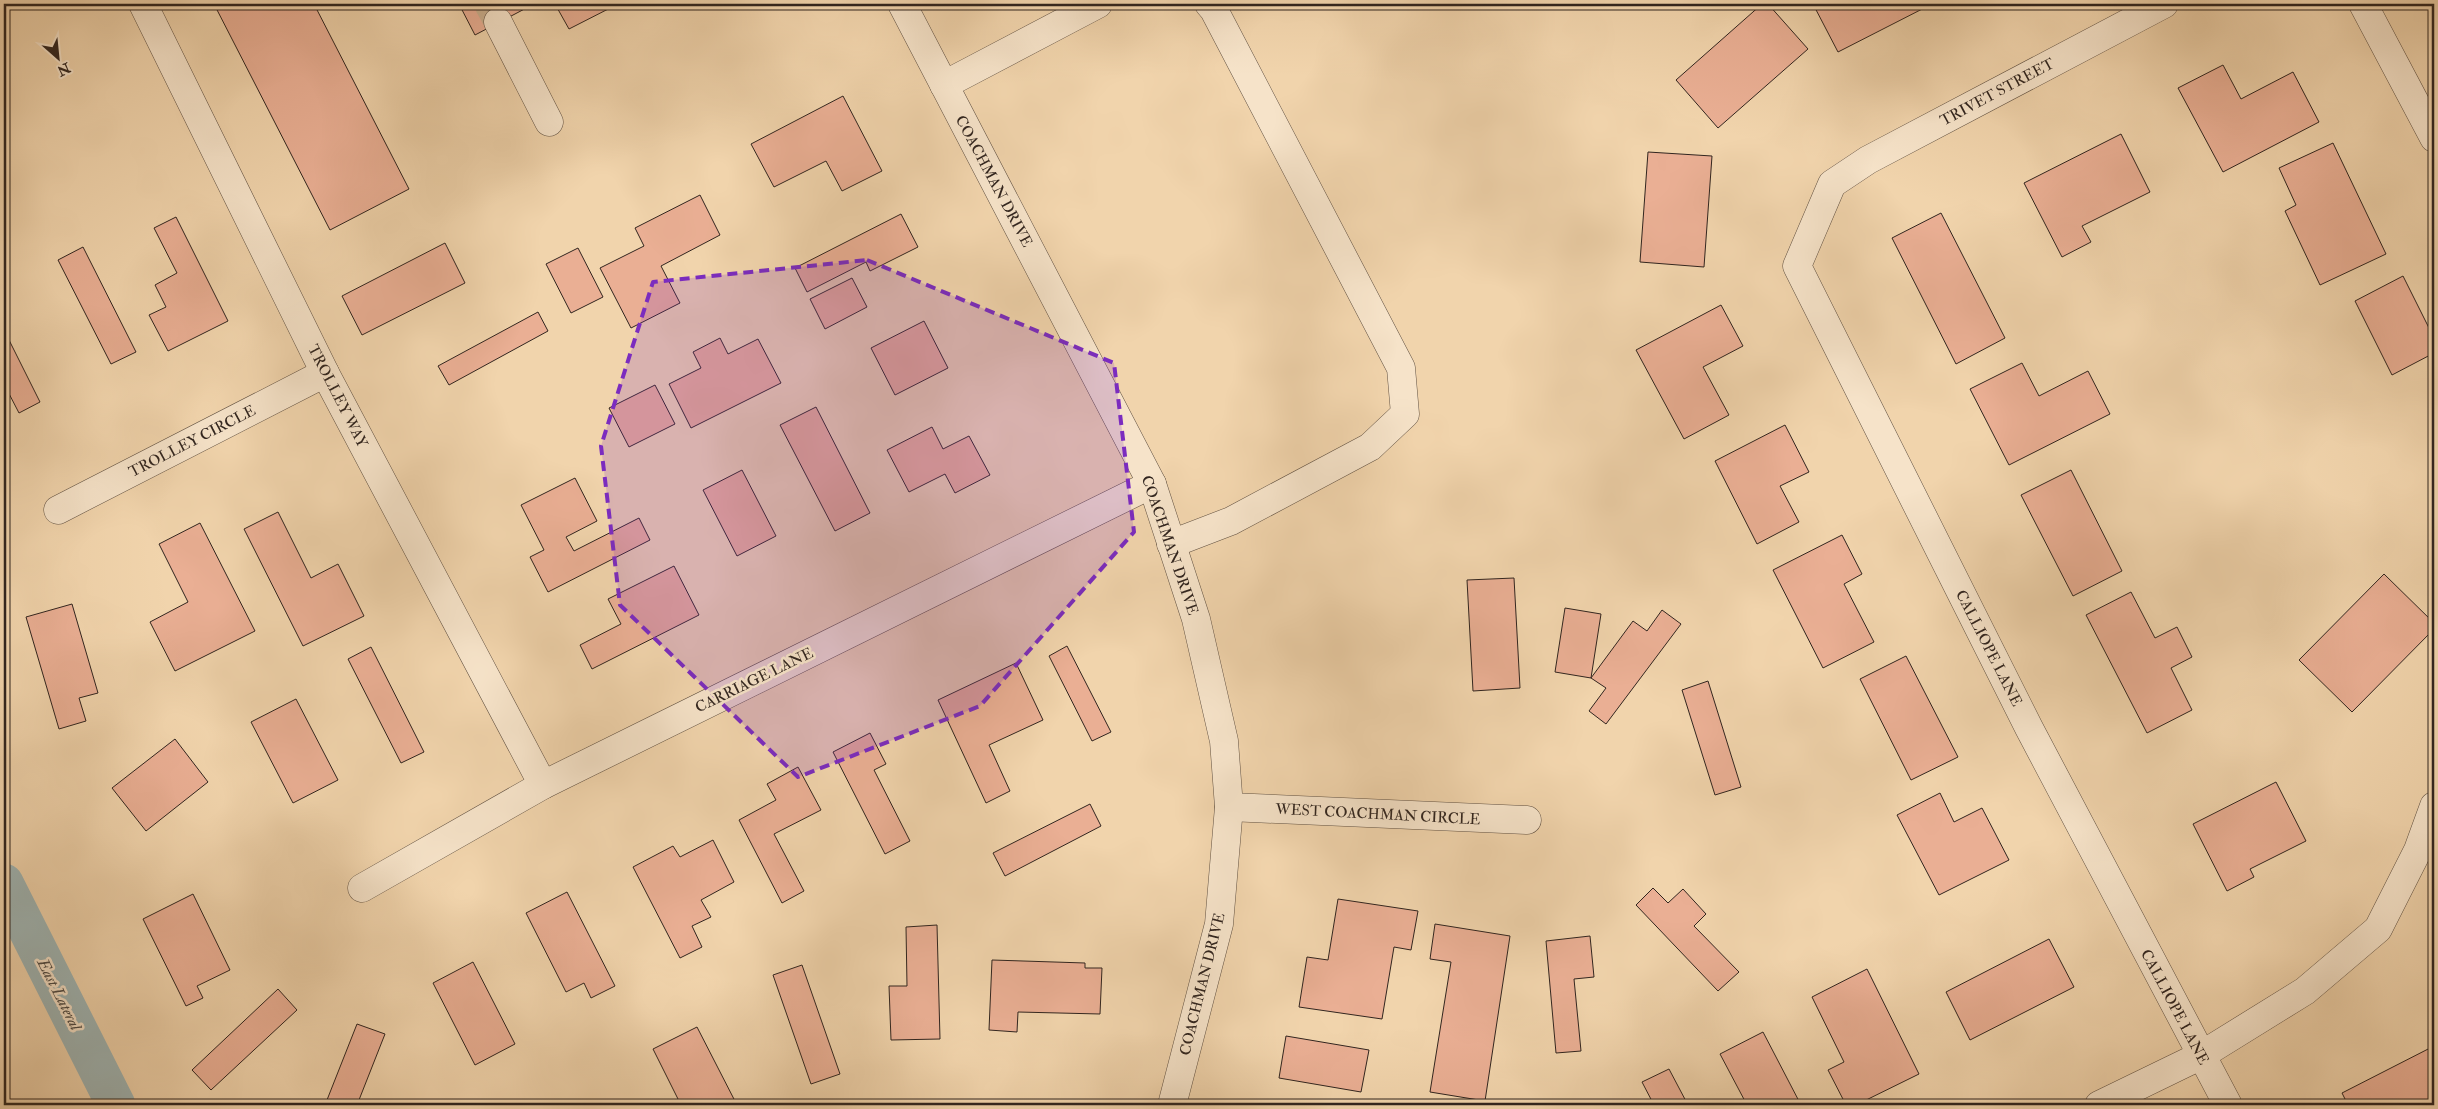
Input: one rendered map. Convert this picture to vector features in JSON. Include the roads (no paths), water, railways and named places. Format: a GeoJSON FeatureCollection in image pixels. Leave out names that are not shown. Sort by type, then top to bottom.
{"type":"FeatureCollection","features":[{"type":"Feature","properties":{"kind":"street","name":"TROLLEY WAY"},"geometry":{"type":"LineString","coordinates":[[143,4],[325,373],[543,784]]}},
{"type":"Feature","properties":{"kind":"street","name":"COACHMAN DRIVE"},"geometry":{"type":"LineString","coordinates":[[902,4],[1152,484],[1196,619],[1224,741],[1229,807],[1219,924],[1172,1105]]}},
{"type":"Feature","properties":{"kind":"street"},"geometry":{"type":"LineString","coordinates":[[944,85],[1098,4]]}},
{"type":"Feature","properties":{"kind":"street"},"geometry":{"type":"LineString","coordinates":[[1171,544],[1231,521],[1370,447],[1405,414],[1401,368],[1214,10],[1209,4]]}},
{"type":"Feature","properties":{"kind":"street","name":"TRIVET STREET"},"geometry":{"type":"LineString","coordinates":[[1832,184],[1868,160],[2164,4]]}},
{"type":"Feature","properties":{"kind":"street"},"geometry":{"type":"LineString","coordinates":[[2363,4],[2434,138]]}},
{"type":"Feature","properties":{"kind":"street"},"geometry":{"type":"LineString","coordinates":[[498,22],[549,122]]}},
{"type":"Feature","properties":{"kind":"street","name":"CALLIOPE LANE"},"geometry":{"type":"LineString","coordinates":[[1832,184],[1797,266],[2025,720],[2200,1056],[2228,1105]]}},
{"type":"Feature","properties":{"kind":"street","name":"TROLLEY CIRCLE"},"geometry":{"type":"LineString","coordinates":[[58,510],[325,373]]}},
{"type":"Feature","properties":{"kind":"street","name":"CARRIAGE LANE"},"geometry":{"type":"LineString","coordinates":[[362,888],[543,784],[1152,484]]}},
{"type":"Feature","properties":{"kind":"street"},"geometry":{"type":"LineString","coordinates":[[2099,1105],[2200,1056],[2305,991],[2378,929],[2418,850],[2434,806]]}},
{"type":"Feature","properties":{"kind":"street","name":"WEST COACHMAN CIRCLE"},"geometry":{"type":"LineString","coordinates":[[1229,807],[1527,820]]}},
{"type":"Feature","properties":{"kind":"waterway","name":"East Lateral"},"geometry":{"type":"LineString","coordinates":[[4,883],[116,1105]]}},
{"type":"Feature","properties":{"kind":"tunnel"},"geometry":{"type":"LineString","coordinates":[[488,4],[498,22]]}}]}
